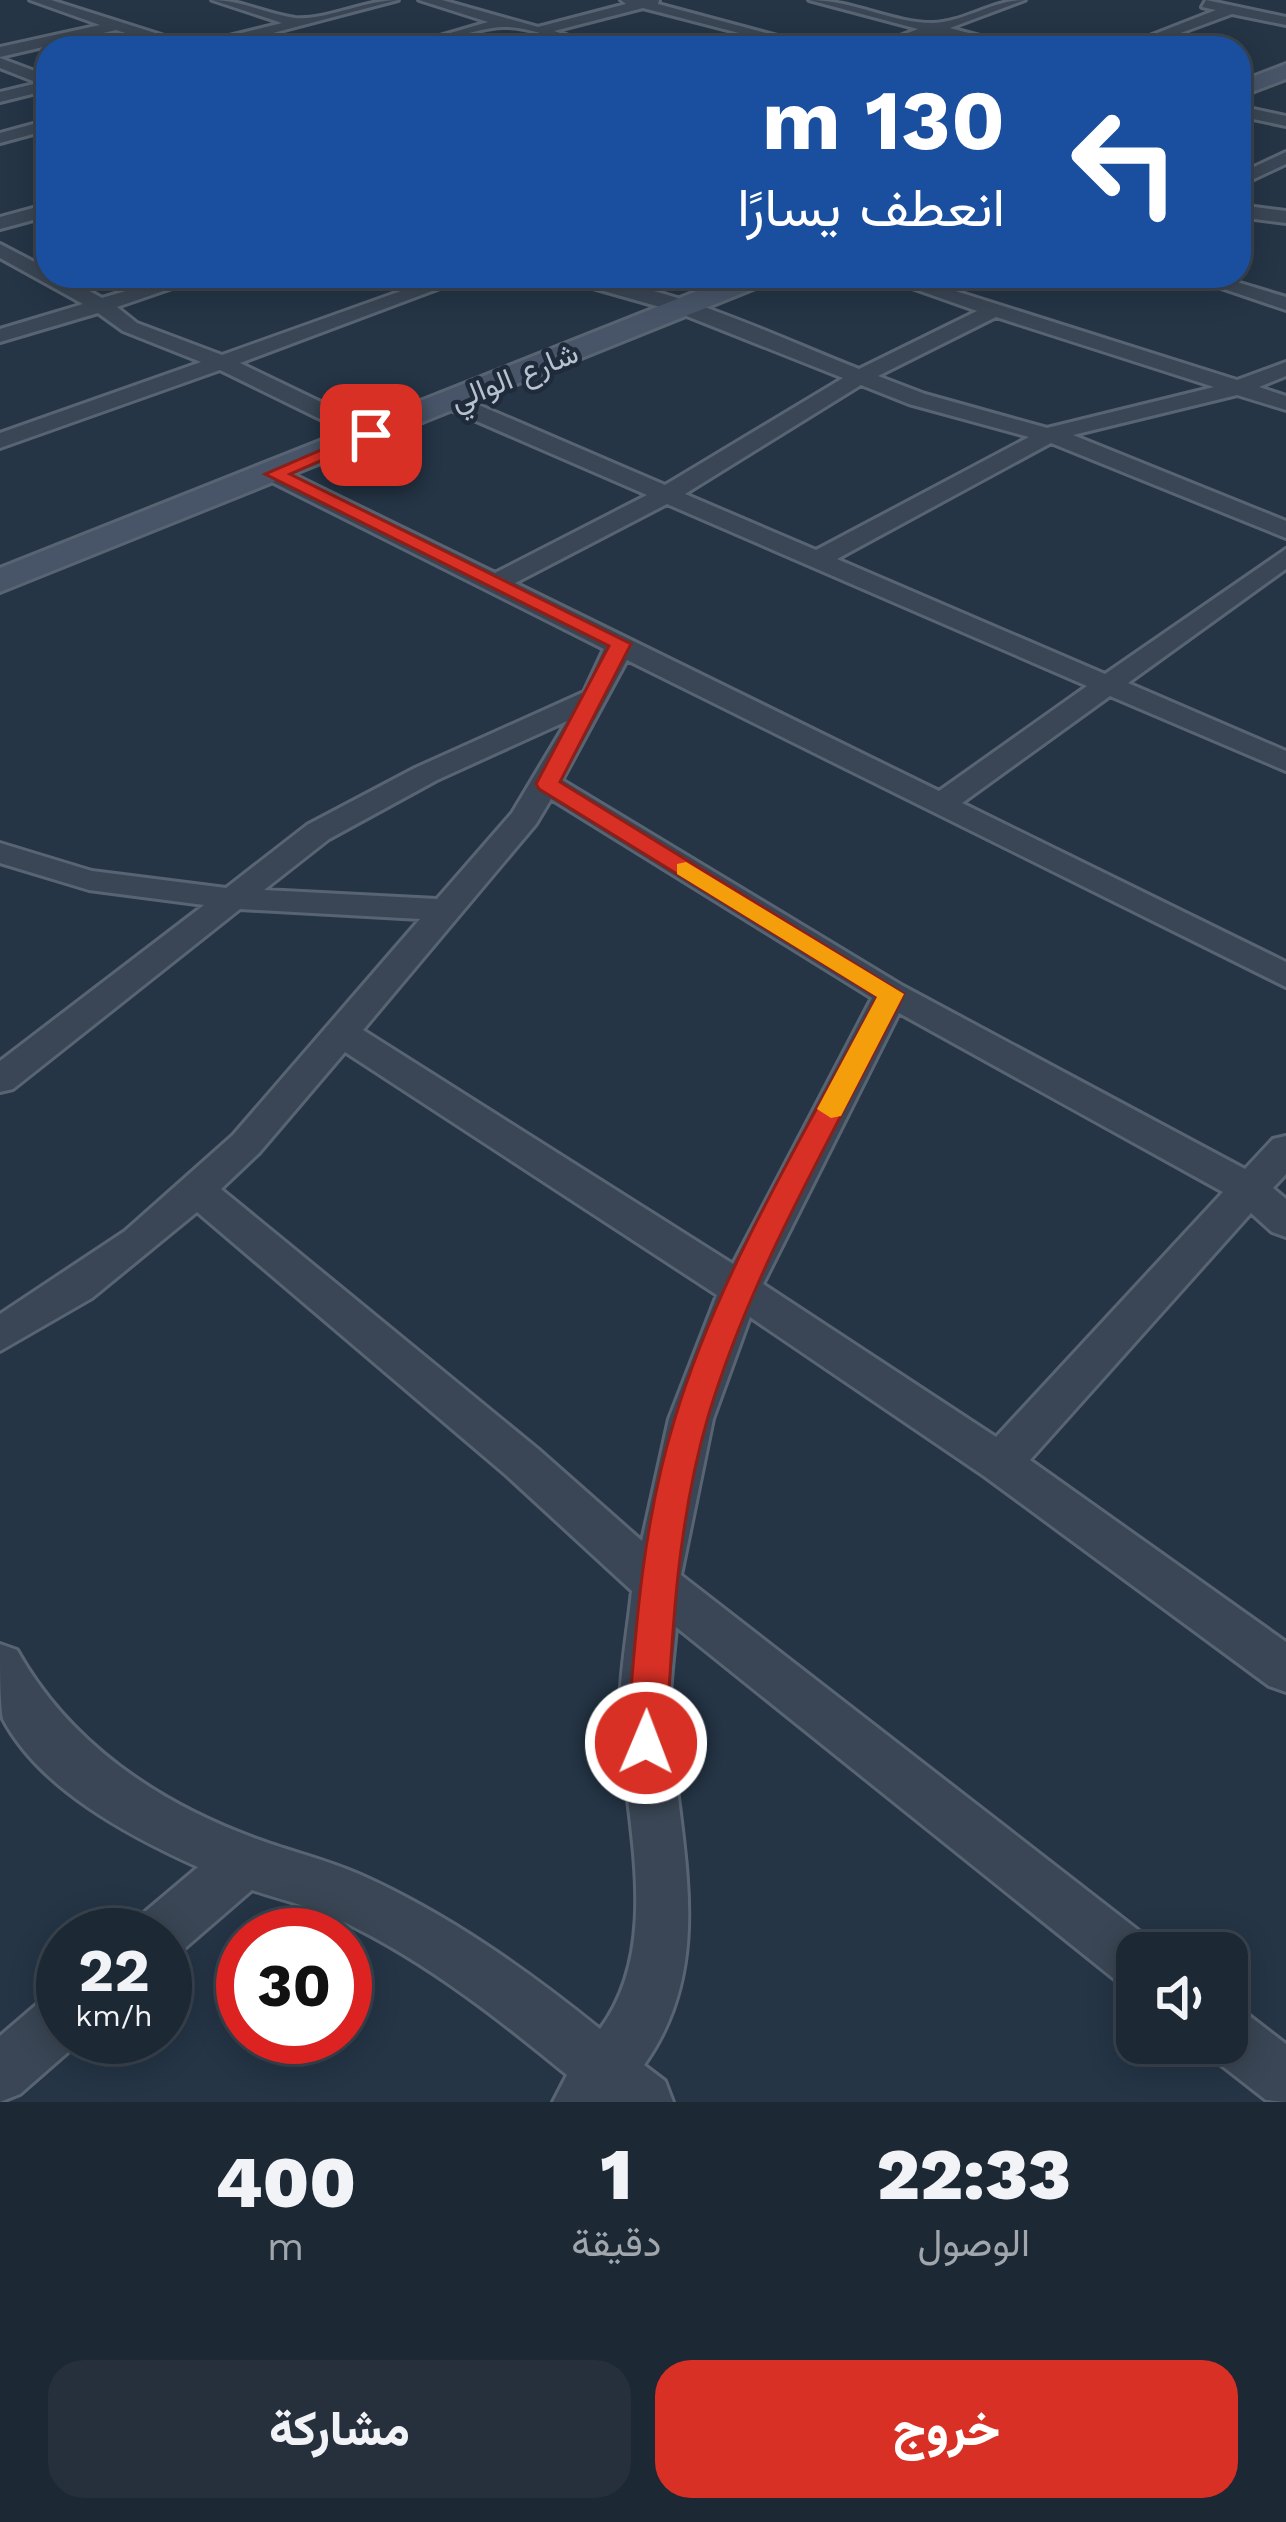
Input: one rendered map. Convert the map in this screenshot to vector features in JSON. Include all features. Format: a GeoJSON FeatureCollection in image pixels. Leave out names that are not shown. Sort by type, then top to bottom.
{"type":"FeatureCollection","features":[{"type":"Feature","properties":{"kind":"main road"},"geometry":{"type":"LineString","coordinates":[[1251,85],[1286,71]]}},
{"type":"Feature","properties":{"kind":"main road","name":"شارع الوالي"},"geometry":{"type":"LineString","coordinates":[[0,581],[730,288]]}},
{"type":"Feature","properties":{"kind":"street"},"geometry":{"type":"LineString","coordinates":[[37,0],[150,36]]}},
{"type":"Feature","properties":{"kind":"street"},"geometry":{"type":"LineString","coordinates":[[219,0],[298,23]]}},
{"type":"Feature","properties":{"kind":"street"},"geometry":{"type":"LineString","coordinates":[[246,36],[391,0]]}},
{"type":"Feature","properties":{"kind":"street"},"geometry":{"type":"LineString","coordinates":[[816,0],[967,36]]}},
{"type":"Feature","properties":{"kind":"street"},"geometry":{"type":"LineString","coordinates":[[971,0],[999,7]]}},
{"type":"Feature","properties":{"kind":"street"},"geometry":{"type":"LineString","coordinates":[[911,36],[1018,0]]}},
{"type":"Feature","properties":{"kind":"street"},"geometry":{"type":"LineString","coordinates":[[1189,0],[1286,21]]}},
{"type":"Feature","properties":{"kind":"street"},"geometry":{"type":"LineString","coordinates":[[442,1],[556,36]]}},
{"type":"Feature","properties":{"kind":"street"},"geometry":{"type":"LineString","coordinates":[[538,31],[642,1],[771,36]]}},
{"type":"Feature","properties":{"kind":"street"},"geometry":{"type":"LineString","coordinates":[[1159,36],[1232,9]]}},
{"type":"Feature","properties":{"kind":"street"},"geometry":{"type":"LineString","coordinates":[[452,36],[506,22]]}},
{"type":"Feature","properties":{"kind":"street"},"geometry":{"type":"LineString","coordinates":[[69,36],[116,25]]}},
{"type":"Feature","properties":{"kind":"street"},"geometry":{"type":"LineString","coordinates":[[0,52],[36,44]]}},
{"type":"Feature","properties":{"kind":"street"},"geometry":{"type":"LineString","coordinates":[[0,63],[36,78]]}},
{"type":"Feature","properties":{"kind":"street"},"geometry":{"type":"LineString","coordinates":[[0,97],[36,86]]}},
{"type":"Feature","properties":{"kind":"street"},"geometry":{"type":"LineString","coordinates":[[1251,114],[1286,122]]}},
{"type":"Feature","properties":{"kind":"street"},"geometry":{"type":"LineString","coordinates":[[0,138],[36,128]]}},
{"type":"Feature","properties":{"kind":"street"},"geometry":{"type":"LineString","coordinates":[[1251,175],[1286,158]]}},
{"type":"Feature","properties":{"kind":"street"},"geometry":{"type":"LineString","coordinates":[[0,223],[36,213]]}},
{"type":"Feature","properties":{"kind":"street"},"geometry":{"type":"LineString","coordinates":[[1251,213],[1286,217]]}},
{"type":"Feature","properties":{"kind":"street"},"geometry":{"type":"LineString","coordinates":[[0,250],[36,270]]}},
{"type":"Feature","properties":{"kind":"street"},"geometry":{"type":"LineString","coordinates":[[69,288],[130,327],[224,364],[371,435]]}},
{"type":"Feature","properties":{"kind":"street"},"geometry":{"type":"LineString","coordinates":[[0,336],[162,288]]}},
{"type":"Feature","properties":{"kind":"street"},"geometry":{"type":"LineString","coordinates":[[0,441],[430,288]]}},
{"type":"Feature","properties":{"kind":"street"},"geometry":{"type":"LineString","coordinates":[[608,288],[682,307],[974,416],[1051,434],[1286,530]]}},
{"type":"Feature","properties":{"kind":"street"},"geometry":{"type":"LineString","coordinates":[[924,288],[1286,403]]}},
{"type":"Feature","properties":{"kind":"street"},"geometry":{"type":"LineString","coordinates":[[1235,288],[1286,304]]}},
{"type":"Feature","properties":{"kind":"street"},"geometry":{"type":"LineString","coordinates":[[496,583],[669,494],[860,376],[993,311]]}},
{"type":"Feature","properties":{"kind":"street"},"geometry":{"type":"LineString","coordinates":[[818,559],[1051,434],[1090,420],[1242,390],[1286,368]]}},
{"type":"Feature","properties":{"kind":"street"},"geometry":{"type":"LineString","coordinates":[[452,402],[1286,762]]}},
{"type":"Feature","properties":{"kind":"street"},"geometry":{"type":"LineString","coordinates":[[274,474],[1286,976]]}},
{"type":"Feature","properties":{"kind":"street"},"geometry":{"type":"LineString","coordinates":[[941,804],[1286,557]]}},
{"type":"Feature","properties":{"kind":"street"},"geometry":{"type":"LineString","coordinates":[[0,1335],[78,1287],[198,1191],[343,1034],[547,784],[620,644]]}},
{"type":"Feature","properties":{"kind":"street"},"geometry":{"type":"LineString","coordinates":[[0,1080],[318,832],[426,774],[596,697]]}},
{"type":"Feature","properties":{"kind":"street"},"geometry":{"type":"LineString","coordinates":[[547,784],[891,994],[1251,1190],[1286,1222]]}},
{"type":"Feature","properties":{"kind":"street"},"geometry":{"type":"LineString","coordinates":[[0,854],[89,880],[237,898],[446,910]]}},
{"type":"Feature","properties":{"kind":"street"},"geometry":{"type":"LineString","coordinates":[[0,1666],[10,1690],[62,1753],[133,1805],[244,1861],[340,1893],[448,1954],[611,2092],[647,2013],[660,1952],[662,1890],[645,1709],[656,1583],[691,1419],[740,1288],[891,994]]}},
{"type":"Feature","properties":{"kind":"street"},"geometry":{"type":"LineString","coordinates":[[343,1034],[740,1288],[1000,1463],[1286,1670]]}},
{"type":"Feature","properties":{"kind":"street"},"geometry":{"type":"LineString","coordinates":[[1000,1463],[1286,1149]]}},
{"type":"Feature","properties":{"kind":"street"},"geometry":{"type":"LineString","coordinates":[[198,1191],[522,1462],[656,1583],[1116,1947]]}},
{"type":"Feature","properties":{"kind":"street"},"geometry":{"type":"LineString","coordinates":[[190,1908],[244,1861]]}},
{"type":"Feature","properties":{"kind":"street"},"geometry":{"type":"LineString","coordinates":[[0,2074],[36,2043]]}},
{"type":"Feature","properties":{"kind":"street"},"geometry":{"type":"LineString","coordinates":[[1248,2050],[1286,2080]]}},
{"type":"Feature","properties":{"kind":"slow traffic"},"geometry":{"type":"LineString","coordinates":[[686,869],[891,994],[831,1109]]}},
{"type":"Feature","properties":{"kind":"route"},"geometry":{"type":"LineString","coordinates":[[371,435],[274,474],[620,644],[547,784],[891,994],[740,1288],[691,1419],[656,1583],[646,1743]]}}]}
